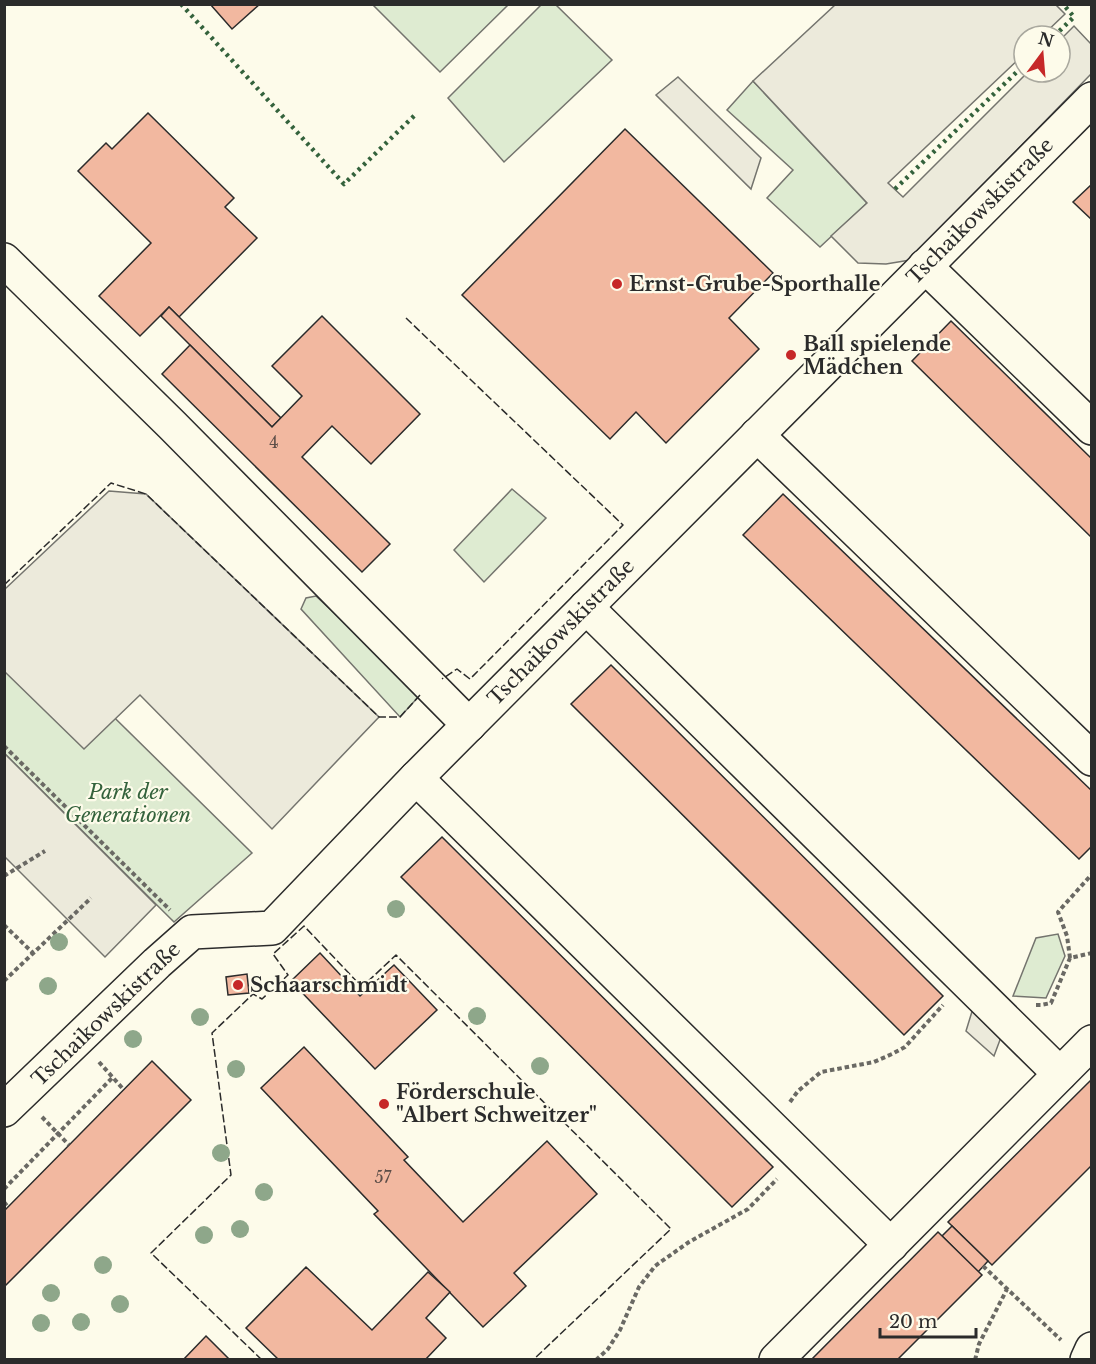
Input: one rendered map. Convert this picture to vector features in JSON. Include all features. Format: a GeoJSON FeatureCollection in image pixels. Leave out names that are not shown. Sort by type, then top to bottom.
{"type":"FeatureCollection","features":[{"type":"Feature","properties":{"kind":"street","name":"Tschaikowskistraße"},"geometry":{"type":"LineString","coordinates":[[4,1110],[192,932],[272,928],[416,778],[1092,99]]}},
{"type":"Feature","properties":{"kind":"street"},"geometry":{"type":"LineString","coordinates":[[4,260],[172,425],[469,725]]}},
{"type":"Feature","properties":{"kind":"street"},"geometry":{"type":"LineString","coordinates":[[925,266],[1092,428]]}},
{"type":"Feature","properties":{"kind":"street"},"geometry":{"type":"LineString","coordinates":[[757,435],[1092,759]]}},
{"type":"Feature","properties":{"kind":"street"},"geometry":{"type":"LineString","coordinates":[[586,607],[1060,1074]]}},
{"type":"Feature","properties":{"kind":"street"},"geometry":{"type":"LineString","coordinates":[[416,778],[891,1245]]}},
{"type":"Feature","properties":{"kind":"street"},"geometry":{"type":"LineString","coordinates":[[776,1359],[1092,1042]]}},
{"type":"Feature","properties":{"kind":"path"},"geometry":{"type":"LineString","coordinates":[[4,746],[192,932]]}},
{"type":"Feature","properties":{"kind":"path"},"geometry":{"type":"LineString","coordinates":[[4,876],[45,851]]}},
{"type":"Feature","properties":{"kind":"path"},"geometry":{"type":"LineString","coordinates":[[1007,1021],[1013,1002],[1041,1005],[1051,1002],[1070,958],[1067,936],[1058,912],[1092,874]]}},
{"type":"Feature","properties":{"kind":"path"},"geometry":{"type":"LineString","coordinates":[[4,981],[91,898]]}},
{"type":"Feature","properties":{"kind":"path"},"geometry":{"type":"LineString","coordinates":[[4,926],[33,954]]}},
{"type":"Feature","properties":{"kind":"path"},"geometry":{"type":"LineString","coordinates":[[1070,958],[1092,953]]}},
{"type":"Feature","properties":{"kind":"path"},"geometry":{"type":"LineString","coordinates":[[770,1127],[798,1091],[821,1072],[874,1062],[905,1047],[966,980]]}},
{"type":"Feature","properties":{"kind":"path"},"geometry":{"type":"LineString","coordinates":[[4,1189],[113,1077]]}},
{"type":"Feature","properties":{"kind":"path"},"geometry":{"type":"LineString","coordinates":[[58,1133],[69,1145]]}},
{"type":"Feature","properties":{"kind":"path"},"geometry":{"type":"LineString","coordinates":[[596,1359],[608,1349],[620,1330],[639,1287],[655,1266],[688,1242],[748,1209],[770,1188],[797,1154]]}},
{"type":"Feature","properties":{"kind":"path"},"geometry":{"type":"LineString","coordinates":[[4,1202],[8,1207]]}},
{"type":"Feature","properties":{"kind":"path"},"geometry":{"type":"LineString","coordinates":[[983,1266],[1081,1351]]}},
{"type":"Feature","properties":{"kind":"path"},"geometry":{"type":"LineString","coordinates":[[975,1359],[979,1344],[1007,1289]]}},
{"type":"Feature","properties":{"kind":"green space"},"geometry":{"type":"Polygon","coordinates":[[[373,5],[508,5],[440,72],[373,5]]]}},
{"type":"Feature","properties":{"kind":"green space"},"geometry":{"type":"Polygon","coordinates":[[[541,5],[556,5],[612,60],[504,162],[448,98],[541,5]]]}},
{"type":"Feature","properties":{"kind":"green space"},"geometry":{"type":"Polygon","coordinates":[[[753,81],[867,203],[820,247],[767,198],[793,170],[727,110],[753,81]]]}},
{"type":"Feature","properties":{"kind":"green space"},"geometry":{"type":"Polygon","coordinates":[[[512,489],[546,518],[484,582],[454,550],[512,489]]]}},
{"type":"Feature","properties":{"kind":"green space"},"geometry":{"type":"Polygon","coordinates":[[[316,596],[421,694],[400,717],[301,609],[306,598],[316,596]]]}},
{"type":"Feature","properties":{"kind":"green space","name":"Park der Generationen"},"geometry":{"type":"Polygon","coordinates":[[[4,609],[252,853],[174,922],[5,754],[4,609]]]}},
{"type":"Feature","properties":{"kind":"green space"},"geometry":{"type":"Polygon","coordinates":[[[1058,934],[1065,956],[1046,998],[1013,996],[1036,938],[1058,934]]]}},
{"type":"Feature","properties":{"kind":"shaded area"},"geometry":{"type":"Polygon","coordinates":[[[835,5],[1056,5],[1065,14],[1055,24],[1012,24],[1012,65],[888,183],[903,197],[1016,84],[1072,84],[1072,28],[1074,26],[1091,44],[1091,74],[910,260],[886,264],[858,263],[831,236],[867,203],[753,81],[835,5]]]}},
{"type":"Feature","properties":{"kind":"shaded area"},"geometry":{"type":"Polygon","coordinates":[[[678,77],[761,158],[751,189],[656,95],[678,77]]]}},
{"type":"Feature","properties":{"kind":"shaded area"},"geometry":{"type":"Polygon","coordinates":[[[109,491],[146,494],[379,717],[272,829],[140,695],[84,749],[5,672],[5,589],[109,491]]]}},
{"type":"Feature","properties":{"kind":"shaded area"},"geometry":{"type":"Polygon","coordinates":[[[5,754],[156,905],[105,957],[5,857],[5,754]]]}},
{"type":"Feature","properties":{"kind":"shaded area"},"geometry":{"type":"Polygon","coordinates":[[[978,992],[1007,1021],[994,1056],[966,1031],[978,992]]]}},
{"type":"Feature","properties":{"kind":"building"},"geometry":{"type":"Polygon","coordinates":[[[210,4],[260,4],[232,29],[210,4]]]}},
{"type":"Feature","properties":{"kind":"building"},"geometry":{"type":"Polygon","coordinates":[[[148,113],[234,198],[225,207],[257,238],[179,317],[169,307],[140,336],[99,296],[151,243],[78,171],[106,143],[112,149],[148,113]]]}},
{"type":"Feature","properties":{"kind":"building","name":"Ernst-Grube-Sporthalle"},"geometry":{"type":"Polygon","coordinates":[[[625,129],[773,273],[729,318],[759,349],[666,443],[636,412],[610,439],[462,295],[625,129]]]}},
{"type":"Feature","properties":{"kind":"building"},"geometry":{"type":"Polygon","coordinates":[[[1092,184],[1092,220],[1073,202],[1092,184]]]}},
{"type":"Feature","properties":{"kind":"building"},"geometry":{"type":"Polygon","coordinates":[[[169,307],[281,418],[272,427],[161,316],[169,307]]]}},
{"type":"Feature","properties":{"kind":"building"},"geometry":{"type":"Polygon","coordinates":[[[322,316],[420,414],[371,464],[332,426],[302,457],[390,544],[362,572],[162,374],[190,345],[272,427],[302,396],[272,366],[322,316]]]}},
{"type":"Feature","properties":{"kind":"building"},"geometry":{"type":"Polygon","coordinates":[[[951,321],[1092,459],[1092,538],[912,361],[951,321]]]}},
{"type":"Feature","properties":{"kind":"building"},"geometry":{"type":"Polygon","coordinates":[[[783,494],[1092,791],[1092,846],[1079,859],[743,535],[783,494]]]}},
{"type":"Feature","properties":{"kind":"building"},"geometry":{"type":"Polygon","coordinates":[[[611,665],[943,996],[904,1035],[571,704],[611,665]]]}},
{"type":"Feature","properties":{"kind":"building"},"geometry":{"type":"Polygon","coordinates":[[[442,837],[773,1167],[732,1207],[401,877],[442,837]]]}},
{"type":"Feature","properties":{"kind":"building"},"geometry":{"type":"Polygon","coordinates":[[[320,953],[360,996],[394,965],[437,1010],[375,1069],[291,981],[320,953]]]}},
{"type":"Feature","properties":{"kind":"building","name":"Schaarschmidt"},"geometry":{"type":"Polygon","coordinates":[[[247,974],[249,993],[228,995],[226,977],[247,974]]]}},
{"type":"Feature","properties":{"kind":"building"},"geometry":{"type":"Polygon","coordinates":[[[304,1047],[408,1157],[404,1160],[463,1222],[547,1141],[597,1194],[514,1273],[526,1286],[483,1327],[374,1214],[378,1211],[261,1088],[304,1047]]]}},
{"type":"Feature","properties":{"kind":"building"},"geometry":{"type":"Polygon","coordinates":[[[152,1061],[191,1100],[4,1287],[4,1211],[152,1061]]]}},
{"type":"Feature","properties":{"kind":"building"},"geometry":{"type":"Polygon","coordinates":[[[1092,1079],[1092,1165],[992,1265],[948,1222],[1092,1079]]]}},
{"type":"Feature","properties":{"kind":"building"},"geometry":{"type":"Polygon","coordinates":[[[952,1226],[988,1261],[978,1272],[942,1236],[952,1226]]]}},
{"type":"Feature","properties":{"kind":"building"},"geometry":{"type":"Polygon","coordinates":[[[938,1232],[982,1275],[897,1360],[811,1360],[938,1232]]]}},
{"type":"Feature","properties":{"kind":"building"},"geometry":{"type":"Polygon","coordinates":[[[306,1267],[372,1330],[428,1272],[450,1292],[426,1318],[446,1338],[425,1360],[279,1360],[246,1328],[306,1267]]]}},
{"type":"Feature","properties":{"kind":"building"},"geometry":{"type":"Polygon","coordinates":[[[206,1336],[230,1360],[183,1360],[206,1336]]]}},
{"type":"Feature","properties":{"kind":"hedge"},"geometry":{"type":"LineString","coordinates":[[181,4],[344,184],[415,115]]}},
{"type":"Feature","properties":{"kind":"hedge"},"geometry":{"type":"LineString","coordinates":[[1063,4],[1074,17],[1067,24]]}},
{"type":"Feature","properties":{"kind":"hedge"},"geometry":{"type":"LineString","coordinates":[[895,189],[1012,77]]}},
{"type":"Feature","properties":{"kind":"fence"},"geometry":{"type":"LineString","coordinates":[[406,318],[623,525],[470,679],[457,669],[442,679]]}},
{"type":"Feature","properties":{"kind":"fence"},"geometry":{"type":"LineString","coordinates":[[4,585],[111,483],[146,494],[379,717],[400,717],[420,695]]}},
{"type":"Feature","properties":{"kind":"fence"},"geometry":{"type":"LineString","coordinates":[[262,1360],[151,1253],[231,1175],[212,1033],[253,994],[262,999],[288,975],[273,954],[304,926],[362,987],[396,955],[671,1229],[533,1360]]}},
{"type":"Feature","properties":{"kind":"place","name":"Ernst-Grube-Sporthalle"},"geometry":{"type":"Point","coordinates":[617,284]}},
{"type":"Feature","properties":{"kind":"place","name":"Ball spielende Mädchen"},"geometry":{"type":"Point","coordinates":[791,355]}},
{"type":"Feature","properties":{"kind":"place","name":"Schaarschmidt"},"geometry":{"type":"Point","coordinates":[238,985]}},
{"type":"Feature","properties":{"kind":"place","name":"Förderschule \"Albert Schweitzer\""},"geometry":{"type":"Point","coordinates":[384,1104]}}]}
